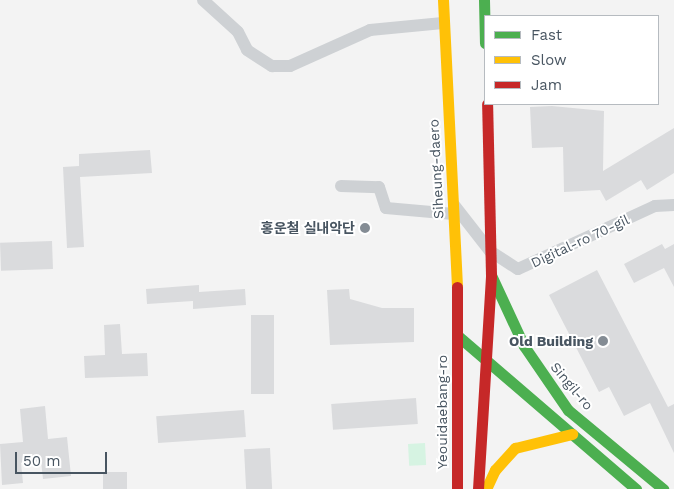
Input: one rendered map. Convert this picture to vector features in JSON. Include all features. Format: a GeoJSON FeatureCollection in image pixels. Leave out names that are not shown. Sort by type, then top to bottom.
{"type":"FeatureCollection","features":[{"type":"Feature","properties":{"kind":"main road","name":"Siheung-daero"},"geometry":{"type":"LineString","coordinates":[[443,0],[454,209],[458,336]]}},
{"type":"Feature","properties":{"kind":"main road"},"geometry":{"type":"LineString","coordinates":[[484,0],[484,15]]}},
{"type":"Feature","properties":{"kind":"main road"},"geometry":{"type":"LineString","coordinates":[[478,489],[488,361],[491,275],[487,105]]}},
{"type":"Feature","properties":{"kind":"main road","name":"Singil-ro"},"geometry":{"type":"LineString","coordinates":[[491,275],[524,346],[568,410],[663,489]]}},
{"type":"Feature","properties":{"kind":"main road"},"geometry":{"type":"LineString","coordinates":[[458,336],[636,489]]}},
{"type":"Feature","properties":{"kind":"main road","name":"Yeouidaebang-ro"},"geometry":{"type":"LineString","coordinates":[[458,336],[458,489]]}},
{"type":"Feature","properties":{"kind":"main road"},"geometry":{"type":"LineString","coordinates":[[486,489],[495,470],[514,448],[572,434]]}},
{"type":"Feature","properties":{"kind":"street"},"geometry":{"type":"LineString","coordinates":[[203,0],[238,32],[246,50],[272,66],[290,66],[370,30],[444,24]]}},
{"type":"Feature","properties":{"kind":"street"},"geometry":{"type":"LineString","coordinates":[[341,186],[379,187],[386,208],[454,209]]}},
{"type":"Feature","properties":{"kind":"street","name":"Digital-ro 70-gil"},"geometry":{"type":"LineString","coordinates":[[454,209],[490,251],[518,269],[655,206],[674,206]]}},
{"type":"Feature","properties":{"kind":"green space"},"geometry":{"type":"Polygon","coordinates":[[[425,443],[426,465],[409,466],[408,444],[425,443]]]}},
{"type":"Feature","properties":{"kind":"building"},"geometry":{"type":"Polygon","coordinates":[[[552,106],[604,111],[603,171],[674,128],[674,173],[647,190],[641,180],[606,201],[600,190],[564,192],[563,147],[532,148],[530,107],[552,106]]]}},
{"type":"Feature","properties":{"kind":"building"},"geometry":{"type":"Polygon","coordinates":[[[150,150],[152,173],[80,177],[84,247],[67,248],[63,167],[79,166],[79,154],[150,150]]]}},
{"type":"Feature","properties":{"kind":"building"},"geometry":{"type":"Polygon","coordinates":[[[52,241],[53,269],[1,271],[0,243],[52,241]]]}},
{"type":"Feature","properties":{"kind":"building"},"geometry":{"type":"Polygon","coordinates":[[[662,244],[665,249],[674,244],[674,287],[664,268],[634,283],[624,264],[662,244]]]}},
{"type":"Feature","properties":{"kind":"building","name":"Old Building"},"geometry":{"type":"Polygon","coordinates":[[[597,270],[668,407],[674,404],[674,453],[650,403],[624,416],[609,387],[599,392],[549,295],[597,270]]]}},
{"type":"Feature","properties":{"kind":"building"},"geometry":{"type":"Polygon","coordinates":[[[199,285],[199,292],[245,289],[246,305],[193,309],[193,301],[147,304],[146,289],[199,285]]]}},
{"type":"Feature","properties":{"kind":"building"},"geometry":{"type":"Polygon","coordinates":[[[349,289],[350,299],[382,308],[414,308],[414,342],[330,345],[327,290],[349,289]]]}},
{"type":"Feature","properties":{"kind":"building"},"geometry":{"type":"Polygon","coordinates":[[[251,315],[274,315],[274,394],[251,394],[251,315]]]}},
{"type":"Feature","properties":{"kind":"building"},"geometry":{"type":"Polygon","coordinates":[[[120,324],[122,354],[147,353],[148,376],[85,378],[84,356],[105,355],[104,325],[120,324]]]}},
{"type":"Feature","properties":{"kind":"building"},"geometry":{"type":"Polygon","coordinates":[[[416,398],[418,424],[333,430],[331,404],[416,398]]]}},
{"type":"Feature","properties":{"kind":"building"},"geometry":{"type":"Polygon","coordinates":[[[45,406],[48,439],[67,437],[71,476],[43,479],[41,461],[21,463],[23,483],[2,485],[0,444],[23,442],[20,409],[45,406]]]}},
{"type":"Feature","properties":{"kind":"building"},"geometry":{"type":"Polygon","coordinates":[[[244,410],[246,437],[158,443],[156,416],[244,410]]]}},
{"type":"Feature","properties":{"kind":"building"},"geometry":{"type":"Polygon","coordinates":[[[270,448],[272,489],[246,489],[244,449],[270,448]]]}},
{"type":"Feature","properties":{"kind":"building"},"geometry":{"type":"Polygon","coordinates":[[[103,472],[127,472],[127,489],[103,489],[103,472]]]}},
{"type":"Feature","properties":{"kind":"traffic: fast"},"geometry":{"type":"LineString","coordinates":[[484,0],[484,15]]}},
{"type":"Feature","properties":{"kind":"traffic: fast"},"geometry":{"type":"LineString","coordinates":[[491,275],[524,346],[568,410],[663,489]]}},
{"type":"Feature","properties":{"kind":"traffic: fast"},"geometry":{"type":"LineString","coordinates":[[458,336],[636,489]]}},
{"type":"Feature","properties":{"kind":"traffic: slow"},"geometry":{"type":"LineString","coordinates":[[443,0],[457,287]]}},
{"type":"Feature","properties":{"kind":"traffic: slow"},"geometry":{"type":"LineString","coordinates":[[486,489],[495,470],[515,448],[572,434]]}},
{"type":"Feature","properties":{"kind":"traffic: jam"},"geometry":{"type":"LineString","coordinates":[[478,489],[491,275],[487,105]]}},
{"type":"Feature","properties":{"kind":"traffic: jam"},"geometry":{"type":"LineString","coordinates":[[457,287],[457,489]]}},
{"type":"Feature","properties":{"kind":"place","name":"홍운철 실내악단"},"geometry":{"type":"Point","coordinates":[365,228]}},
{"type":"Feature","properties":{"kind":"place","name":"Old Building"},"geometry":{"type":"Point","coordinates":[603,341]}}]}
